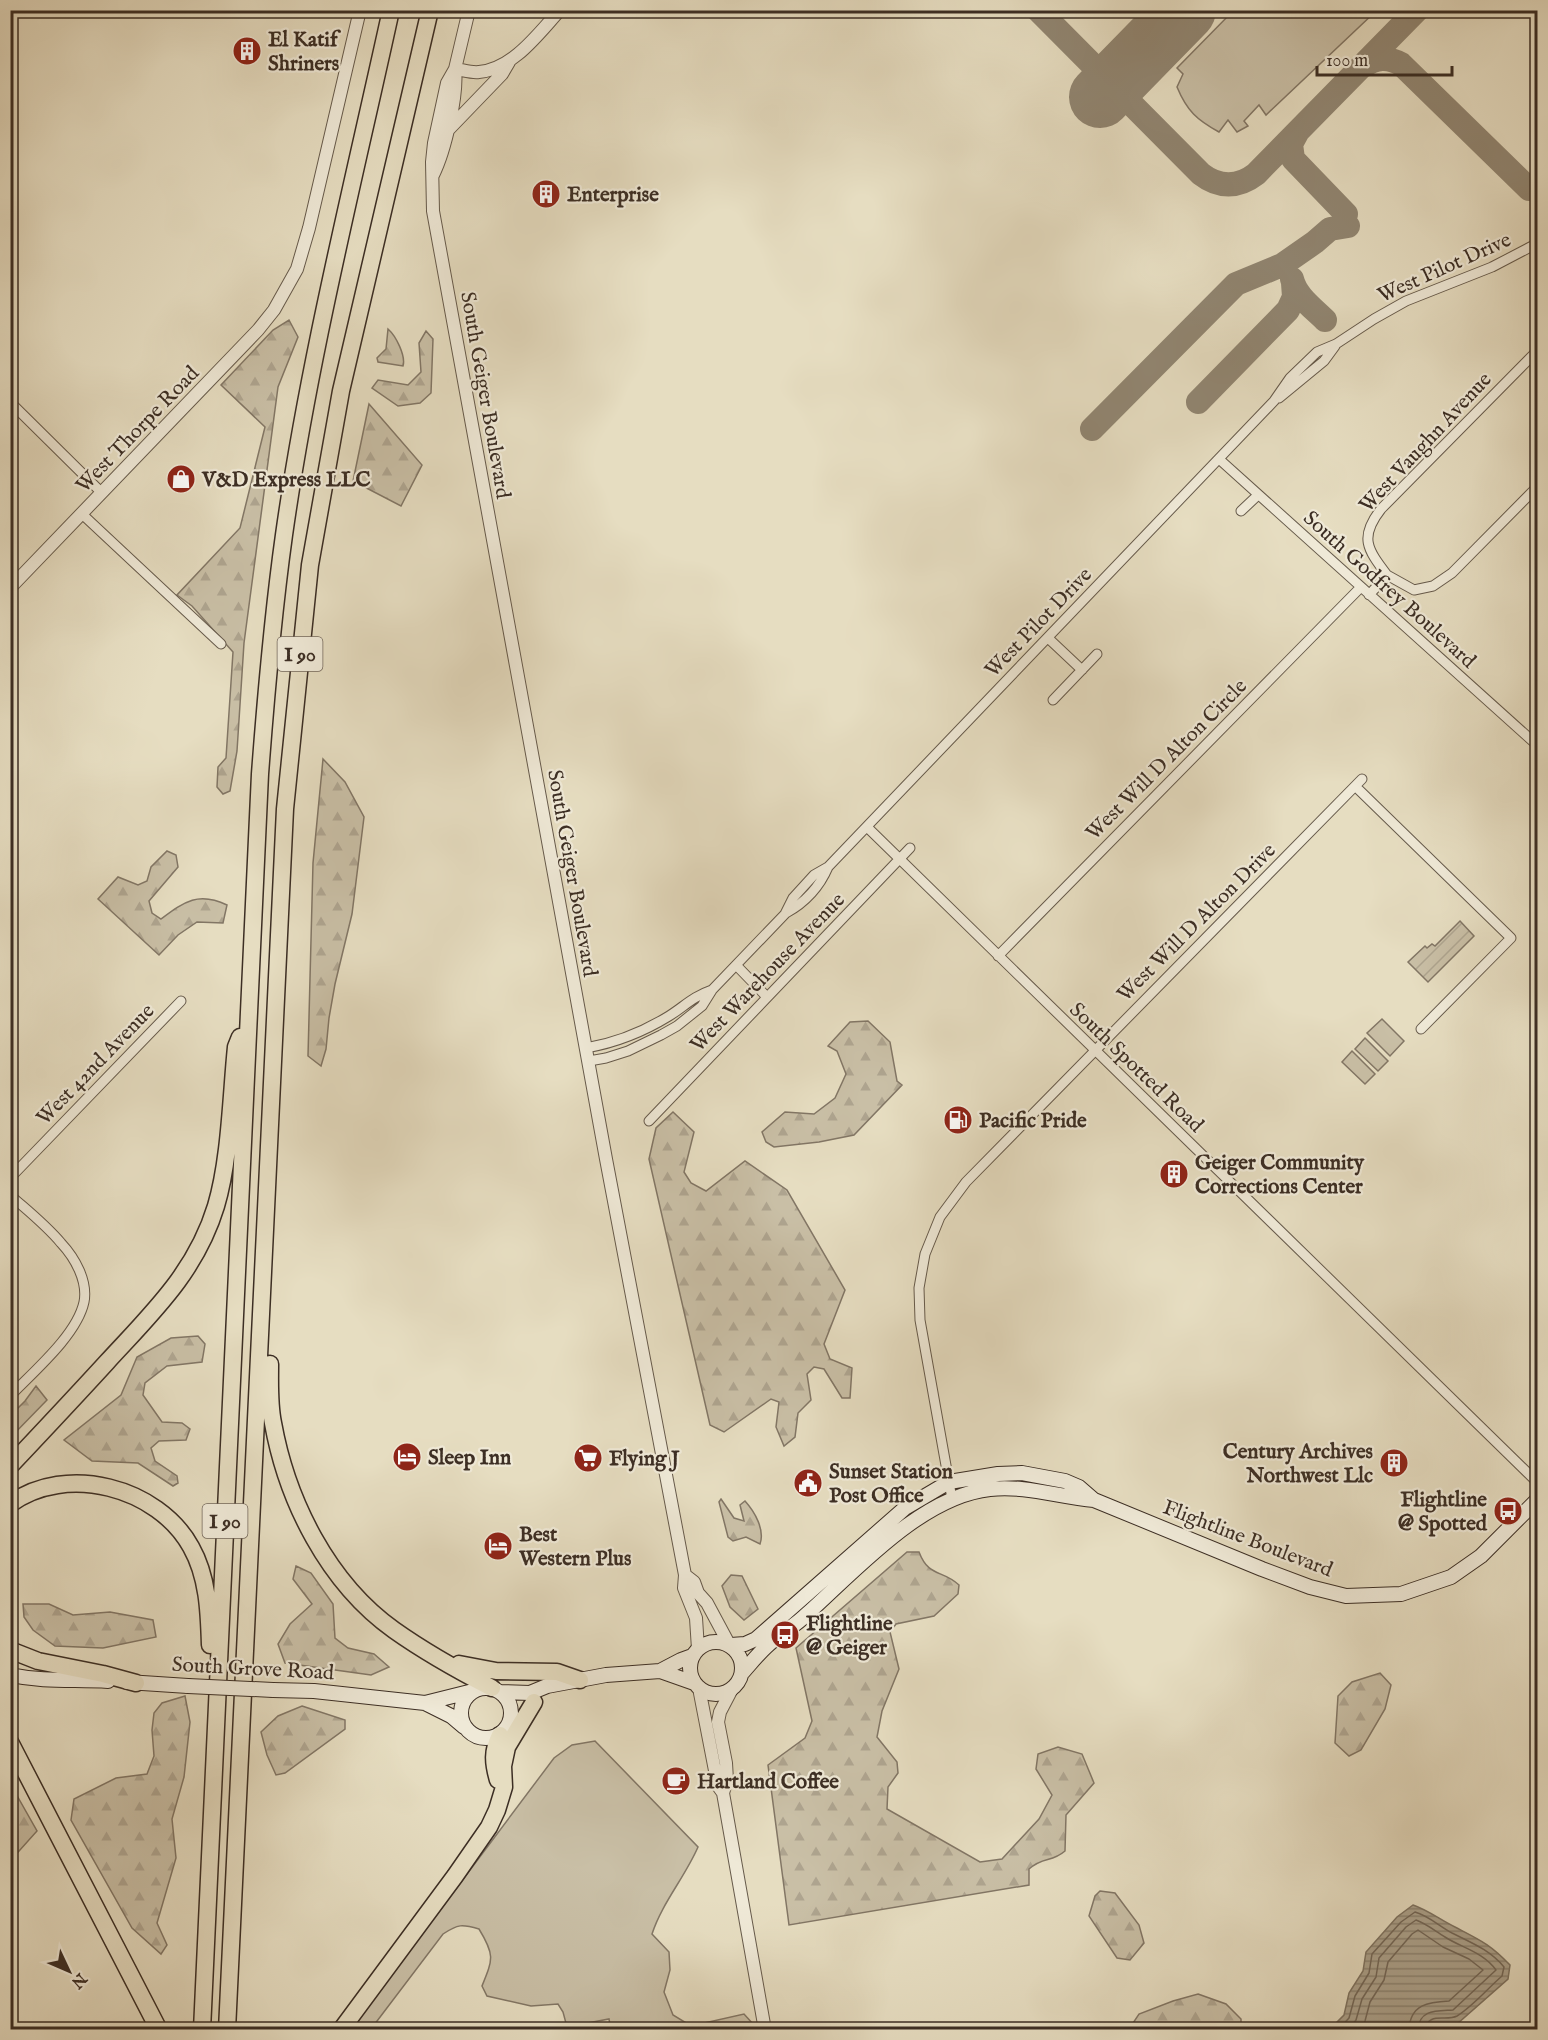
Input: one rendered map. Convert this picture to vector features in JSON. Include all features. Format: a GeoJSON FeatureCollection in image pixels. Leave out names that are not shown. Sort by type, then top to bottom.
{"type":"FeatureCollection","features":[{"type":"Feature","properties":{"kind":"highway","name":"I 90"},"geometry":{"type":"LineString","coordinates":[[202,2030],[261,763],[268,672],[284,534],[321,329],[391,10]]}},
{"type":"Feature","properties":{"kind":"highway","name":"I 90"},"geometry":{"type":"LineString","coordinates":[[227,2030],[285,809],[310,565],[341,391],[430,10]]}},
{"type":"Feature","properties":{"kind":"highway"},"geometry":{"type":"LineString","coordinates":[[10,1466],[153,1312],[180,1281],[197,1252],[211,1221],[222,1183],[236,1047],[249,1013]]}},
{"type":"Feature","properties":{"kind":"highway"},"geometry":{"type":"LineString","coordinates":[[262,1310],[270,1349],[272,1422],[289,1484],[300,1512],[334,1569],[356,1596],[393,1630],[496,1690]]}},
{"type":"Feature","properties":{"kind":"highway"},"geometry":{"type":"LineString","coordinates":[[10,1504],[44,1488],[62,1484],[94,1485],[129,1494],[162,1514],[180,1531],[191,1547],[200,1569],[206,1586],[209,1607],[211,1650],[219,1675]]}},
{"type":"Feature","properties":{"kind":"highway"},"geometry":{"type":"LineString","coordinates":[[10,1650],[38,1661],[136,1683]]}},
{"type":"Feature","properties":{"kind":"highway"},"geometry":{"type":"LineString","coordinates":[[435,1656],[478,1669],[513,1673],[557,1672],[573,1681]]}},
{"type":"Feature","properties":{"kind":"highway"},"geometry":{"type":"LineString","coordinates":[[340,2030],[456,1876],[489,1827],[504,1787],[503,1766],[507,1747],[534,1702]]}},
{"type":"Feature","properties":{"kind":"highway"},"geometry":{"type":"LineString","coordinates":[[499,1799],[493,1756],[495,1746],[505,1728]]}},
{"type":"Feature","properties":{"kind":"highway"},"geometry":{"type":"LineString","coordinates":[[10,1742],[159,2030]]}},
{"type":"Feature","properties":{"kind":"main road","name":"Flightline Boulevard"},"geometry":{"type":"LineString","coordinates":[[730,1645],[745,1644],[756,1640],[905,1508],[949,1482],[998,1474],[1022,1473],[1079,1487],[1094,1500]]}},
{"type":"Feature","properties":{"kind":"main road","name":"Flightline Boulevard"},"geometry":{"type":"LineString","coordinates":[[743,1672],[767,1646],[804,1617],[917,1517],[952,1498],[989,1489],[1015,1488],[1094,1500],[1262,1569],[1310,1587],[1346,1596],[1401,1594],[1451,1577],[1481,1556],[1538,1499]]}},
{"type":"Feature","properties":{"kind":"main road"},"geometry":{"type":"LineString","coordinates":[[573,1681],[534,1702],[505,1728],[485,1739],[477,1737],[464,1727],[460,1711],[468,1695],[475,1690],[483,1688],[530,1693],[547,1686],[573,1681],[606,1675],[660,1671],[712,1642],[730,1645],[740,1656],[743,1672],[740,1680],[732,1689],[718,1695],[709,1694],[697,1685],[660,1671]]}},
{"type":"Feature","properties":{"kind":"main road"},"geometry":{"type":"LineString","coordinates":[[695,1653],[690,1665],[691,1675],[697,1685]]}},
{"type":"Feature","properties":{"kind":"main road","name":"South Grove Road"},"geometry":{"type":"LineString","coordinates":[[10,1666],[77,1679],[314,1691],[425,1703],[451,1716],[464,1727]]}},
{"type":"Feature","properties":{"kind":"main road","name":"South Grove Road"},"geometry":{"type":"LineString","coordinates":[[10,1675],[41,1680],[77,1679]]}},
{"type":"Feature","properties":{"kind":"main road","name":"South Grove Road"},"geometry":{"type":"LineString","coordinates":[[425,1703],[475,1690]]}},
{"type":"Feature","properties":{"kind":"main road"},"geometry":{"type":"LineString","coordinates":[[496,1690],[506,1698],[510,1705],[512,1714],[505,1728]]}},
{"type":"Feature","properties":{"kind":"street","name":"West Thorpe Road"},"geometry":{"type":"LineString","coordinates":[[10,588],[258,330],[285,292],[297,269],[309,228],[360,10]]}},
{"type":"Feature","properties":{"kind":"street","name":"South Geiger Boulevard"},"geometry":{"type":"LineString","coordinates":[[469,10],[455,69],[447,83],[434,143],[433,211],[587,1055],[685,1575],[684,1588],[696,1618],[695,1653]]}},
{"type":"Feature","properties":{"kind":"street"},"geometry":{"type":"LineString","coordinates":[[446,135],[456,120],[502,74],[509,62],[560,10]]}},
{"type":"Feature","properties":{"kind":"street"},"geometry":{"type":"LineString","coordinates":[[455,69],[483,72],[509,62]]}},
{"type":"Feature","properties":{"kind":"street","name":"South Geiger Boulevard"},"geometry":{"type":"LineString","coordinates":[[432,178],[440,160],[457,85],[455,69]]}},
{"type":"Feature","properties":{"kind":"street","name":"West Pilot Drive"},"geometry":{"type":"LineString","coordinates":[[587,1055],[606,1058],[628,1050],[677,1026],[702,1006],[712,990],[785,914],[793,898],[814,875],[828,867],[867,827],[1274,401],[1290,378],[1317,352],[1336,344],[1374,319],[1406,302],[1492,267],[1538,243]]}},
{"type":"Feature","properties":{"kind":"street","name":"West Vaughn Avenue"},"geometry":{"type":"LineString","coordinates":[[1387,575],[1376,560],[1367,541],[1370,524],[1381,509],[1538,350]]}},
{"type":"Feature","properties":{"kind":"street"},"geometry":{"type":"LineString","coordinates":[[10,402],[102,493]]}},
{"type":"Feature","properties":{"kind":"street","name":"South Godfrey Boulevard"},"geometry":{"type":"LineString","coordinates":[[1219,459],[1538,746]]}},
{"type":"Feature","properties":{"kind":"street"},"geometry":{"type":"LineString","coordinates":[[1369,594],[1387,575],[1413,590],[1433,586],[1452,573],[1538,486]]}},
{"type":"Feature","properties":{"kind":"street"},"geometry":{"type":"LineString","coordinates":[[1241,511],[1258,495]]}},
{"type":"Feature","properties":{"kind":"street"},"geometry":{"type":"LineString","coordinates":[[81,514],[221,644]]}},
{"type":"Feature","properties":{"kind":"street","name":"West Will D Alton Circle"},"geometry":{"type":"LineString","coordinates":[[998,956],[1360,588]]}},
{"type":"Feature","properties":{"kind":"street"},"geometry":{"type":"LineString","coordinates":[[1048,638],[1082,670]]}},
{"type":"Feature","properties":{"kind":"street"},"geometry":{"type":"LineString","coordinates":[[1053,700],[1098,654]]}},
{"type":"Feature","properties":{"kind":"street","name":"West Will D Alton Drive"},"geometry":{"type":"LineString","coordinates":[[952,1498],[920,1320],[919,1288],[925,1254],[940,1217],[966,1182],[1359,782],[1511,938],[1421,1029]]}},
{"type":"Feature","properties":{"kind":"street","name":"South Spotted Road"},"geometry":{"type":"LineString","coordinates":[[867,827],[1538,1483]]}},
{"type":"Feature","properties":{"kind":"street","name":"West Warehouse Avenue"},"geometry":{"type":"LineString","coordinates":[[649,1121],[910,848]]}},
{"type":"Feature","properties":{"kind":"street"},"geometry":{"type":"LineString","coordinates":[[736,965],[767,997]]}},
{"type":"Feature","properties":{"kind":"street","name":"West 42nd Avenue"},"geometry":{"type":"LineString","coordinates":[[10,1179],[181,1000]]}},
{"type":"Feature","properties":{"kind":"street"},"geometry":{"type":"LineString","coordinates":[[10,1195],[63,1244],[76,1263],[85,1290],[82,1308],[72,1326],[55,1349],[10,1396]]}},
{"type":"Feature","properties":{"kind":"street","name":"South Geiger Boulevard"},"geometry":{"type":"LineString","coordinates":[[685,1575],[694,1582],[698,1593],[730,1645]]}},
{"type":"Feature","properties":{"kind":"street"},"geometry":{"type":"LineString","coordinates":[[697,1685],[718,1786],[723,1793],[765,2030]]}},
{"type":"Feature","properties":{"kind":"street"},"geometry":{"type":"LineString","coordinates":[[723,1793],[727,1780],[726,1763],[718,1722],[720,1712],[732,1689]]}},
{"type":"Feature","properties":{"kind":"green space"},"geometry":{"type":"Polygon","coordinates":[[[1233,11],[1376,11],[1266,115],[1259,105],[1244,121],[1248,126],[1237,132],[1228,120],[1219,132],[1199,119],[1189,109],[1177,87],[1183,74],[1177,68],[1233,11]]]}},
{"type":"Feature","properties":{"kind":"green space"},"geometry":{"type":"Polygon","coordinates":[[[289,320],[298,337],[278,387],[244,643],[237,751],[230,791],[223,794],[217,787],[218,767],[226,758],[233,652],[192,606],[177,595],[240,528],[265,427],[221,385],[273,330],[289,320]]]}},
{"type":"Feature","properties":{"kind":"green space"},"geometry":{"type":"Polygon","coordinates":[[[388,329],[400,346],[403,366],[378,362],[377,358],[386,349],[388,329]]]}},
{"type":"Feature","properties":{"kind":"green space"},"geometry":{"type":"Polygon","coordinates":[[[426,331],[433,339],[431,393],[420,403],[398,406],[372,388],[378,380],[408,385],[421,372],[419,343],[426,331]]]}},
{"type":"Feature","properties":{"kind":"green space"},"geometry":{"type":"Polygon","coordinates":[[[369,404],[422,465],[401,506],[353,481],[369,404]]]}},
{"type":"Feature","properties":{"kind":"green space"},"geometry":{"type":"Polygon","coordinates":[[[323,759],[345,782],[364,817],[352,914],[335,984],[326,1049],[321,1066],[308,1056],[313,863],[323,759]]]}},
{"type":"Feature","properties":{"kind":"green space"},"geometry":{"type":"Polygon","coordinates":[[[167,851],[176,855],[178,867],[149,901],[152,913],[161,919],[184,903],[199,899],[208,899],[227,905],[223,923],[197,922],[178,935],[159,955],[98,899],[118,877],[138,885],[147,881],[151,867],[167,851]]]}},
{"type":"Feature","properties":{"kind":"green space"},"geometry":{"type":"Polygon","coordinates":[[[1460,921],[1474,936],[1428,982],[1408,962],[1425,946],[1427,948],[1432,944],[1435,946],[1460,921]]]}},
{"type":"Feature","properties":{"kind":"green space"},"geometry":{"type":"Polygon","coordinates":[[[1382,1019],[1404,1041],[1390,1056],[1367,1033],[1382,1019]]]}},
{"type":"Feature","properties":{"kind":"green space"},"geometry":{"type":"Polygon","coordinates":[[[868,1021],[890,1042],[897,1081],[902,1085],[854,1135],[774,1147],[766,1142],[762,1132],[785,1112],[814,1114],[835,1098],[846,1074],[837,1051],[828,1046],[850,1022],[868,1021]]]}},
{"type":"Feature","properties":{"kind":"green space"},"geometry":{"type":"Polygon","coordinates":[[[1365,1038],[1388,1061],[1378,1071],[1355,1049],[1365,1038]]]}},
{"type":"Feature","properties":{"kind":"green space"},"geometry":{"type":"Polygon","coordinates":[[[1352,1051],[1375,1074],[1365,1084],[1342,1062],[1352,1051]]]}},
{"type":"Feature","properties":{"kind":"green space"},"geometry":{"type":"Polygon","coordinates":[[[673,1112],[694,1132],[684,1172],[691,1183],[706,1191],[745,1161],[787,1190],[845,1290],[824,1344],[830,1359],[852,1368],[850,1398],[842,1398],[824,1369],[814,1367],[807,1374],[811,1400],[798,1413],[795,1437],[784,1446],[776,1427],[779,1402],[771,1399],[724,1432],[710,1425],[649,1159],[656,1128],[673,1112]]]}},
{"type":"Feature","properties":{"kind":"green space"},"geometry":{"type":"Polygon","coordinates":[[[198,1336],[205,1344],[202,1362],[167,1366],[145,1383],[143,1395],[162,1422],[182,1423],[190,1429],[186,1440],[159,1441],[151,1448],[155,1461],[177,1476],[178,1483],[173,1486],[138,1463],[92,1461],[64,1440],[121,1395],[137,1357],[171,1338],[198,1336]]]}},
{"type":"Feature","properties":{"kind":"green space"},"geometry":{"type":"Polygon","coordinates":[[[36,1386],[47,1400],[11,1437],[11,1415],[36,1386]]]}},
{"type":"Feature","properties":{"kind":"green space"},"geometry":{"type":"Polygon","coordinates":[[[721,1499],[734,1518],[744,1521],[740,1505],[745,1501],[758,1521],[761,1533],[760,1544],[746,1537],[733,1541],[728,1537],[719,1502],[721,1499]]]}},
{"type":"Feature","properties":{"kind":"green space"},"geometry":{"type":"Polygon","coordinates":[[[907,1552],[919,1552],[927,1566],[959,1585],[958,1594],[934,1616],[896,1624],[890,1632],[899,1669],[882,1711],[877,1737],[897,1762],[898,1773],[888,1787],[887,1809],[980,1862],[1002,1859],[1039,1819],[1052,1795],[1036,1769],[1038,1754],[1058,1747],[1082,1754],[1094,1783],[1066,1815],[1065,1851],[1029,1869],[1029,1885],[789,1925],[768,1765],[805,1738],[812,1721],[796,1648],[907,1552]]]}},
{"type":"Feature","properties":{"kind":"green space"},"geometry":{"type":"Polygon","coordinates":[[[296,1566],[311,1573],[333,1604],[335,1638],[348,1648],[374,1654],[389,1667],[371,1675],[285,1663],[278,1644],[290,1624],[312,1604],[293,1579],[296,1566]]]}},
{"type":"Feature","properties":{"kind":"green space"},"geometry":{"type":"Polygon","coordinates":[[[731,1575],[742,1576],[758,1609],[744,1620],[730,1607],[722,1586],[731,1575]]]}},
{"type":"Feature","properties":{"kind":"green space"},"geometry":{"type":"Polygon","coordinates":[[[23,1604],[49,1604],[73,1615],[110,1612],[153,1620],[156,1637],[103,1648],[55,1646],[33,1630],[24,1617],[23,1604]]]}},
{"type":"Feature","properties":{"kind":"green space"},"geometry":{"type":"Polygon","coordinates":[[[1380,1673],[1391,1685],[1385,1709],[1361,1750],[1349,1756],[1335,1743],[1338,1696],[1352,1682],[1380,1673]]]}},
{"type":"Feature","properties":{"kind":"green space"},"geometry":{"type":"Polygon","coordinates":[[[185,1696],[190,1722],[184,1777],[172,1819],[176,1858],[157,1923],[167,1945],[161,1954],[132,1928],[71,1820],[74,1799],[116,1778],[147,1774],[154,1756],[152,1730],[154,1713],[162,1703],[185,1696]]]}},
{"type":"Feature","properties":{"kind":"green space"},"geometry":{"type":"Polygon","coordinates":[[[302,1706],[345,1720],[345,1729],[285,1773],[276,1775],[267,1755],[261,1732],[278,1716],[302,1706]]]}},
{"type":"Feature","properties":{"kind":"green space"},"geometry":{"type":"Polygon","coordinates":[[[595,1741],[698,1847],[652,1934],[669,1952],[670,1970],[664,1992],[673,2015],[691,2026],[744,2014],[753,2024],[751,2030],[611,2030],[609,2019],[567,2027],[558,2004],[531,2006],[487,1996],[482,1986],[490,1963],[490,1951],[479,1929],[464,1926],[453,1928],[443,1934],[371,2029],[350,2030],[554,1758],[572,1745],[595,1741]]]}},
{"type":"Feature","properties":{"kind":"green space"},"geometry":{"type":"Polygon","coordinates":[[[11,1785],[37,1831],[10,1860],[11,1785]]]}},
{"type":"Feature","properties":{"kind":"green space"},"geometry":{"type":"Polygon","coordinates":[[[1100,1891],[1115,1893],[1139,1925],[1144,1943],[1130,1960],[1117,1958],[1089,1916],[1095,1896],[1100,1891]]]}},
{"type":"Feature","properties":{"kind":"green space"},"geometry":{"type":"Polygon","coordinates":[[[1198,1994],[1226,2004],[1241,2019],[1241,2029],[1136,2029],[1133,2023],[1139,2014],[1198,1994]]]}},
{"type":"Feature","properties":{"kind":"water"},"geometry":{"type":"Polygon","coordinates":[[[1413,1905],[1490,1947],[1510,1965],[1508,1979],[1457,2024],[1435,2024],[1428,2030],[1330,2029],[1344,2015],[1349,1993],[1363,1971],[1366,1952],[1397,1917],[1413,1905]]]}},
{"type":"Feature","properties":{"kind":"taxiway"},"geometry":{"type":"LineString","coordinates":[[1038,10],[1201,174],[1222,184],[1242,182],[1256,174],[1417,10]]}},
{"type":"Feature","properties":{"kind":"taxiway"},"geometry":{"type":"LineString","coordinates":[[1363,66],[1382,59],[1401,64],[1529,189]]}},
{"type":"Feature","properties":{"kind":"taxiway"},"geometry":{"type":"LineString","coordinates":[[1297,133],[1291,144],[1293,159],[1346,214]]}},
{"type":"Feature","properties":{"kind":"taxiway"},"geometry":{"type":"LineString","coordinates":[[1092,429],[1236,284],[1282,265],[1330,229],[1348,226]]}},
{"type":"Feature","properties":{"kind":"taxiway"},"geometry":{"type":"LineString","coordinates":[[1292,279],[1301,296],[1325,320]]}},
{"type":"Feature","properties":{"kind":"taxiway"},"geometry":{"type":"LineString","coordinates":[[1198,402],[1288,310],[1294,297],[1293,283]]}},
{"type":"Feature","properties":{"kind":"runway"},"geometry":{"type":"LineString","coordinates":[[1100,97],[1185,10]]}},
{"type":"Feature","properties":{"kind":"place","name":"El Katif Shriners"},"geometry":{"type":"Point","coordinates":[247,51]}},
{"type":"Feature","properties":{"kind":"place","name":"Enterprise"},"geometry":{"type":"Point","coordinates":[546,194]}},
{"type":"Feature","properties":{"kind":"place","name":"V&D Express LLC"},"geometry":{"type":"Point","coordinates":[181,479]}},
{"type":"Feature","properties":{"kind":"place","name":"Pacific Pride"},"geometry":{"type":"Point","coordinates":[958,1120]}},
{"type":"Feature","properties":{"kind":"place","name":"Geiger Community Corrections Center"},"geometry":{"type":"Point","coordinates":[1174,1174]}},
{"type":"Feature","properties":{"kind":"place","name":"Sleep Inn"},"geometry":{"type":"Point","coordinates":[407,1457]}},
{"type":"Feature","properties":{"kind":"place","name":"Flying J"},"geometry":{"type":"Point","coordinates":[588,1458]}},
{"type":"Feature","properties":{"kind":"place","name":"Century Archives Northwest Llc"},"geometry":{"type":"Point","coordinates":[1394,1463]}},
{"type":"Feature","properties":{"kind":"place","name":"Sunset Station Post Office"},"geometry":{"type":"Point","coordinates":[808,1483]}},
{"type":"Feature","properties":{"kind":"place","name":"Flightline @ Spotted"},"geometry":{"type":"Point","coordinates":[1508,1511]}},
{"type":"Feature","properties":{"kind":"place","name":"Best Western Plus"},"geometry":{"type":"Point","coordinates":[498,1546]}},
{"type":"Feature","properties":{"kind":"place","name":"Flightline @ Geiger"},"geometry":{"type":"Point","coordinates":[785,1635]}},
{"type":"Feature","properties":{"kind":"place","name":"Hartland Coffee"},"geometry":{"type":"Point","coordinates":[676,1781]}}]}
